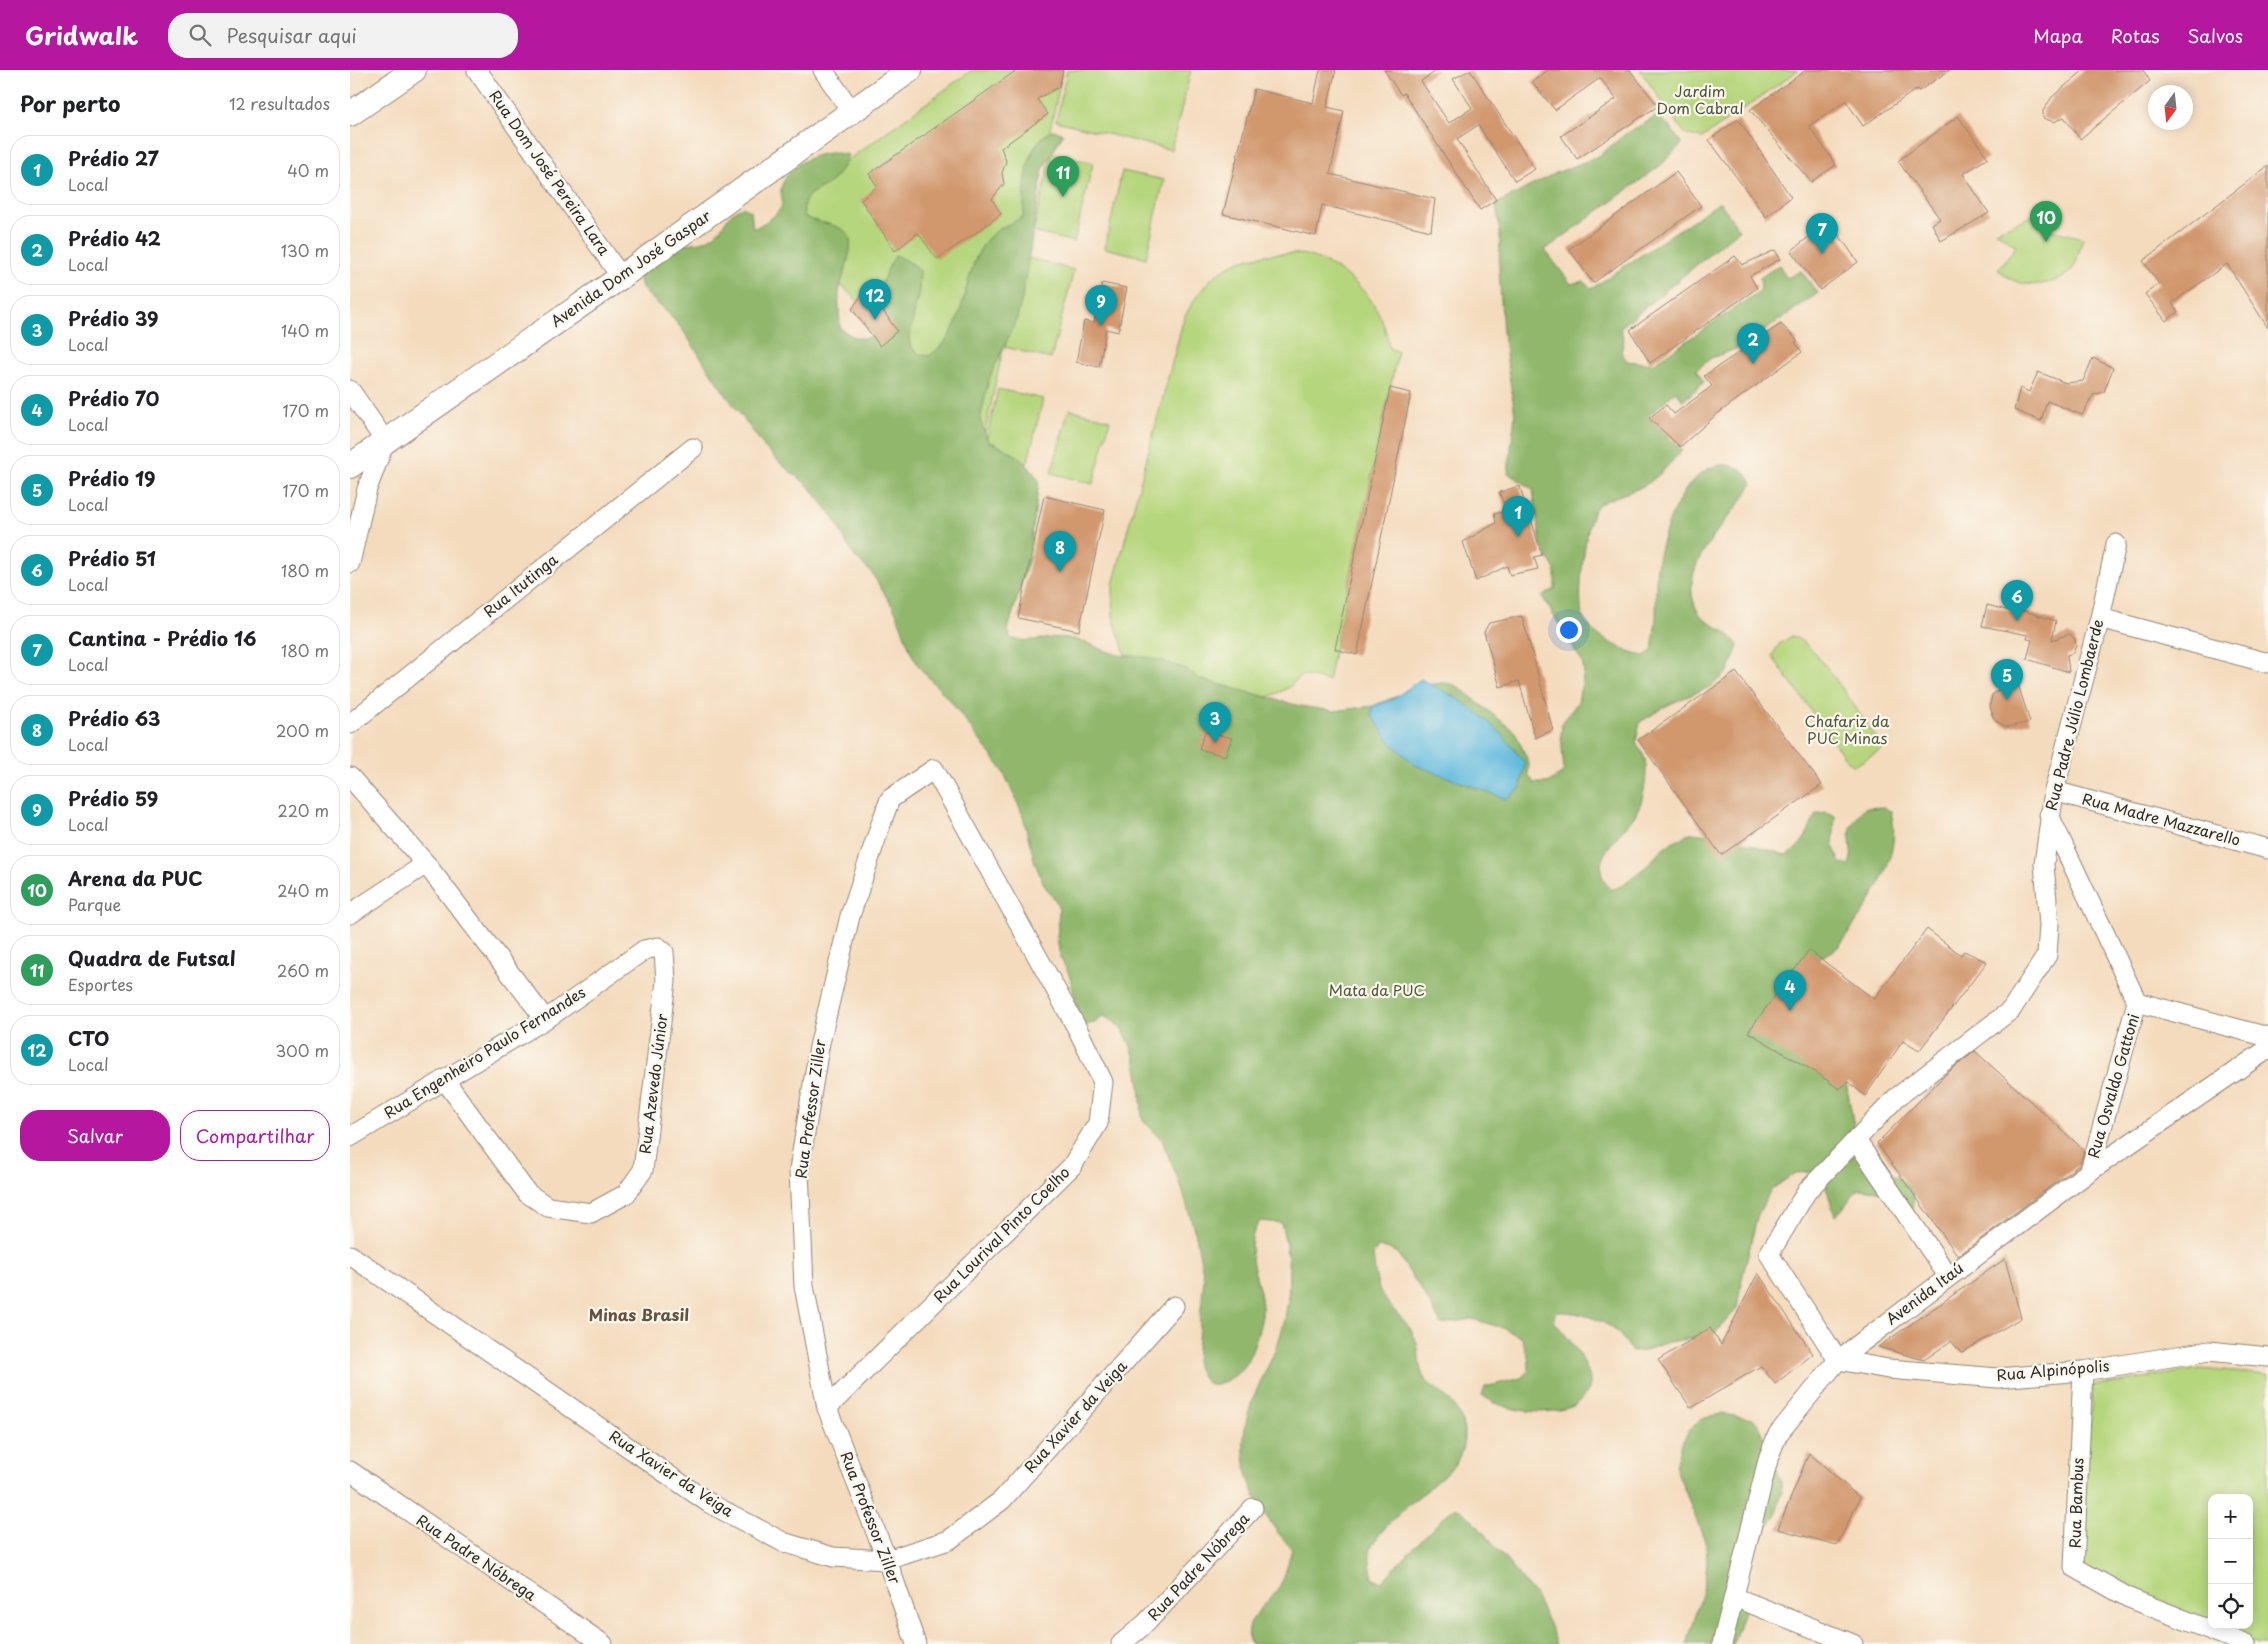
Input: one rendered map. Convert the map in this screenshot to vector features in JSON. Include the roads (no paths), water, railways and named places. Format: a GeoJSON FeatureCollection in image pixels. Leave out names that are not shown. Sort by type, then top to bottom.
{"type":"FeatureCollection","features":[{"type":"Feature","properties":{"kind":"street"},"geometry":{"type":"LineString","coordinates":[[350,114],[414,70]]}},
{"type":"Feature","properties":{"kind":"street","name":"Rua Dom José Pereira Lara"},"geometry":{"type":"LineString","coordinates":[[477,70],[621,277]]}},
{"type":"Feature","properties":{"kind":"street"},"geometry":{"type":"LineString","coordinates":[[823,70],[852,112]]}},
{"type":"Feature","properties":{"kind":"street","name":"Avenida Dom José Gaspar"},"geometry":{"type":"LineString","coordinates":[[350,466],[621,277],[910,70]]}},
{"type":"Feature","properties":{"kind":"street"},"geometry":{"type":"LineString","coordinates":[[350,390],[385,441],[367,489],[350,563]]}},
{"type":"Feature","properties":{"kind":"street","name":"Rua Itutinga"},"geometry":{"type":"LineString","coordinates":[[350,724],[693,448]]}},
{"type":"Feature","properties":{"kind":"street","name":"Rua Padre Júlio Lombaerde"},"geometry":{"type":"LineString","coordinates":[[1838,1360],[1769,1254],[1807,1190],[1896,1098],[2011,1010],[2047,955],[2048,925],[2044,864],[2054,791],[2100,618],[2116,544]]}},
{"type":"Feature","properties":{"kind":"street"},"geometry":{"type":"LineString","coordinates":[[2100,618],[2268,663]]}},
{"type":"Feature","properties":{"kind":"street","name":"Rua Professor Ziller"},"geometry":{"type":"LineString","coordinates":[[916,1644],[887,1560],[827,1408],[804,1286],[799,1170],[818,1056],[850,916],[890,800],[934,769]]}},
{"type":"Feature","properties":{"kind":"street","name":"Rua Lourival Pinto Coelho"},"geometry":{"type":"LineString","coordinates":[[827,1408],[1072,1166],[1098,1123],[1103,1082],[1078,1030],[934,769]]}},
{"type":"Feature","properties":{"kind":"street"},"geometry":{"type":"LineString","coordinates":[[350,777],[426,864],[545,1019]]}},
{"type":"Feature","properties":{"kind":"street","name":"Rua Madre Mazzarello"},"geometry":{"type":"LineString","coordinates":[[2054,791],[2268,849]]}},
{"type":"Feature","properties":{"kind":"street"},"geometry":{"type":"LineString","coordinates":[[2050,816],[2137,1002],[2268,1038]]}},
{"type":"Feature","properties":{"kind":"street"},"geometry":{"type":"LineString","coordinates":[[350,914],[426,864]]}},
{"type":"Feature","properties":{"kind":"street","name":"Rua Azevedo Júnior"},"geometry":{"type":"LineString","coordinates":[[444,1079],[527,1193],[548,1206],[591,1213],[626,1194],[643,1170],[666,981],[664,952],[658,948],[644,950]]}},
{"type":"Feature","properties":{"kind":"street","name":"Rua Engenheiro Paulo Fernandes"},"geometry":{"type":"LineString","coordinates":[[350,1137],[545,1019],[644,950]]}},
{"type":"Feature","properties":{"kind":"street","name":"Rua Osvaldo Gattoni"},"geometry":{"type":"LineString","coordinates":[[2090,1171],[2137,1002]]}},
{"type":"Feature","properties":{"kind":"street","name":"Avenida Itaú"},"geometry":{"type":"LineString","coordinates":[[1722,1644],[1770,1456],[1778,1434],[1838,1360],[2090,1171],[2268,1049]]}},
{"type":"Feature","properties":{"kind":"street"},"geometry":{"type":"LineString","coordinates":[[1856,1140],[1948,1276]]}},
{"type":"Feature","properties":{"kind":"street","name":"Rua Xavier da Veiga"},"geometry":{"type":"LineString","coordinates":[[350,1255],[709,1503],[783,1542],[833,1557],[887,1560],[948,1540],[1002,1500],[1174,1306]]}},
{"type":"Feature","properties":{"kind":"street","name":"Rua Alpinópolis"},"geometry":{"type":"LineString","coordinates":[[1838,1360],[1888,1369],[1998,1378],[2083,1371],[2209,1351],[2268,1357]]}},
{"type":"Feature","properties":{"kind":"street","name":"Rua Bambus"},"geometry":{"type":"LineString","coordinates":[[2083,1371],[2074,1567],[2129,1598],[2246,1644]]}},
{"type":"Feature","properties":{"kind":"street","name":"Rua Padre Nóbrega"},"geometry":{"type":"LineString","coordinates":[[350,1471],[603,1644]]}},
{"type":"Feature","properties":{"kind":"street","name":"Rua Padre Nóbrega"},"geometry":{"type":"LineString","coordinates":[[1121,1644],[1146,1623],[1253,1508]]}},
{"type":"Feature","properties":{"kind":"street"},"geometry":{"type":"LineString","coordinates":[[1734,1597],[1853,1644]]}},
{"type":"Feature","properties":{"kind":"water"},"geometry":{"type":"Polygon","coordinates":[[[1421,679],[1460,700],[1501,733],[1525,763],[1520,789],[1506,799],[1415,765],[1390,742],[1371,714],[1373,706],[1392,700],[1421,679]]]}},
{"type":"Feature","properties":{"kind":"place","name":"Quadra de Futsal"},"geometry":{"type":"Point","coordinates":[1063,197]}},
{"type":"Feature","properties":{"kind":"place","name":"Arena da PUC"},"geometry":{"type":"Point","coordinates":[2046,242]}},
{"type":"Feature","properties":{"kind":"place","name":"Cantina - Prédio 16"},"geometry":{"type":"Point","coordinates":[1822,254]}},
{"type":"Feature","properties":{"kind":"place","name":"CTO"},"geometry":{"type":"Point","coordinates":[875,320]}},
{"type":"Feature","properties":{"kind":"place","name":"Prédio 59"},"geometry":{"type":"Point","coordinates":[1101,326]}},
{"type":"Feature","properties":{"kind":"place","name":"Prédio 42"},"geometry":{"type":"Point","coordinates":[1753,364]}},
{"type":"Feature","properties":{"kind":"place","name":"Prédio 27"},"geometry":{"type":"Point","coordinates":[1518,537]}},
{"type":"Feature","properties":{"kind":"place","name":"Prédio 63"},"geometry":{"type":"Point","coordinates":[1060,572]}},
{"type":"Feature","properties":{"kind":"place","name":"Prédio 51"},"geometry":{"type":"Point","coordinates":[2017,621]}},
{"type":"Feature","properties":{"kind":"place","name":"Prédio 19"},"geometry":{"type":"Point","coordinates":[2007,700]}},
{"type":"Feature","properties":{"kind":"place","name":"Prédio 39"},"geometry":{"type":"Point","coordinates":[1215,743]}},
{"type":"Feature","properties":{"kind":"place","name":"Prédio 70"},"geometry":{"type":"Point","coordinates":[1790,1011]}},
{"type":"Feature","properties":{"kind":"district","name":"Minas Brasil"},"geometry":{"type":"Point","coordinates":[639,1315]}},
{"type":"Feature","properties":{"kind":"park label","name":"Jardim Dom Cabral"},"geometry":{"type":"Point","coordinates":[1700,100]}},
{"type":"Feature","properties":{"kind":"park label","name":"Chafariz da PUC Minas"},"geometry":{"type":"Point","coordinates":[1847,730]}},
{"type":"Feature","properties":{"kind":"park label","name":"Mata da PUC"},"geometry":{"type":"Point","coordinates":[1377,991]}}]}
